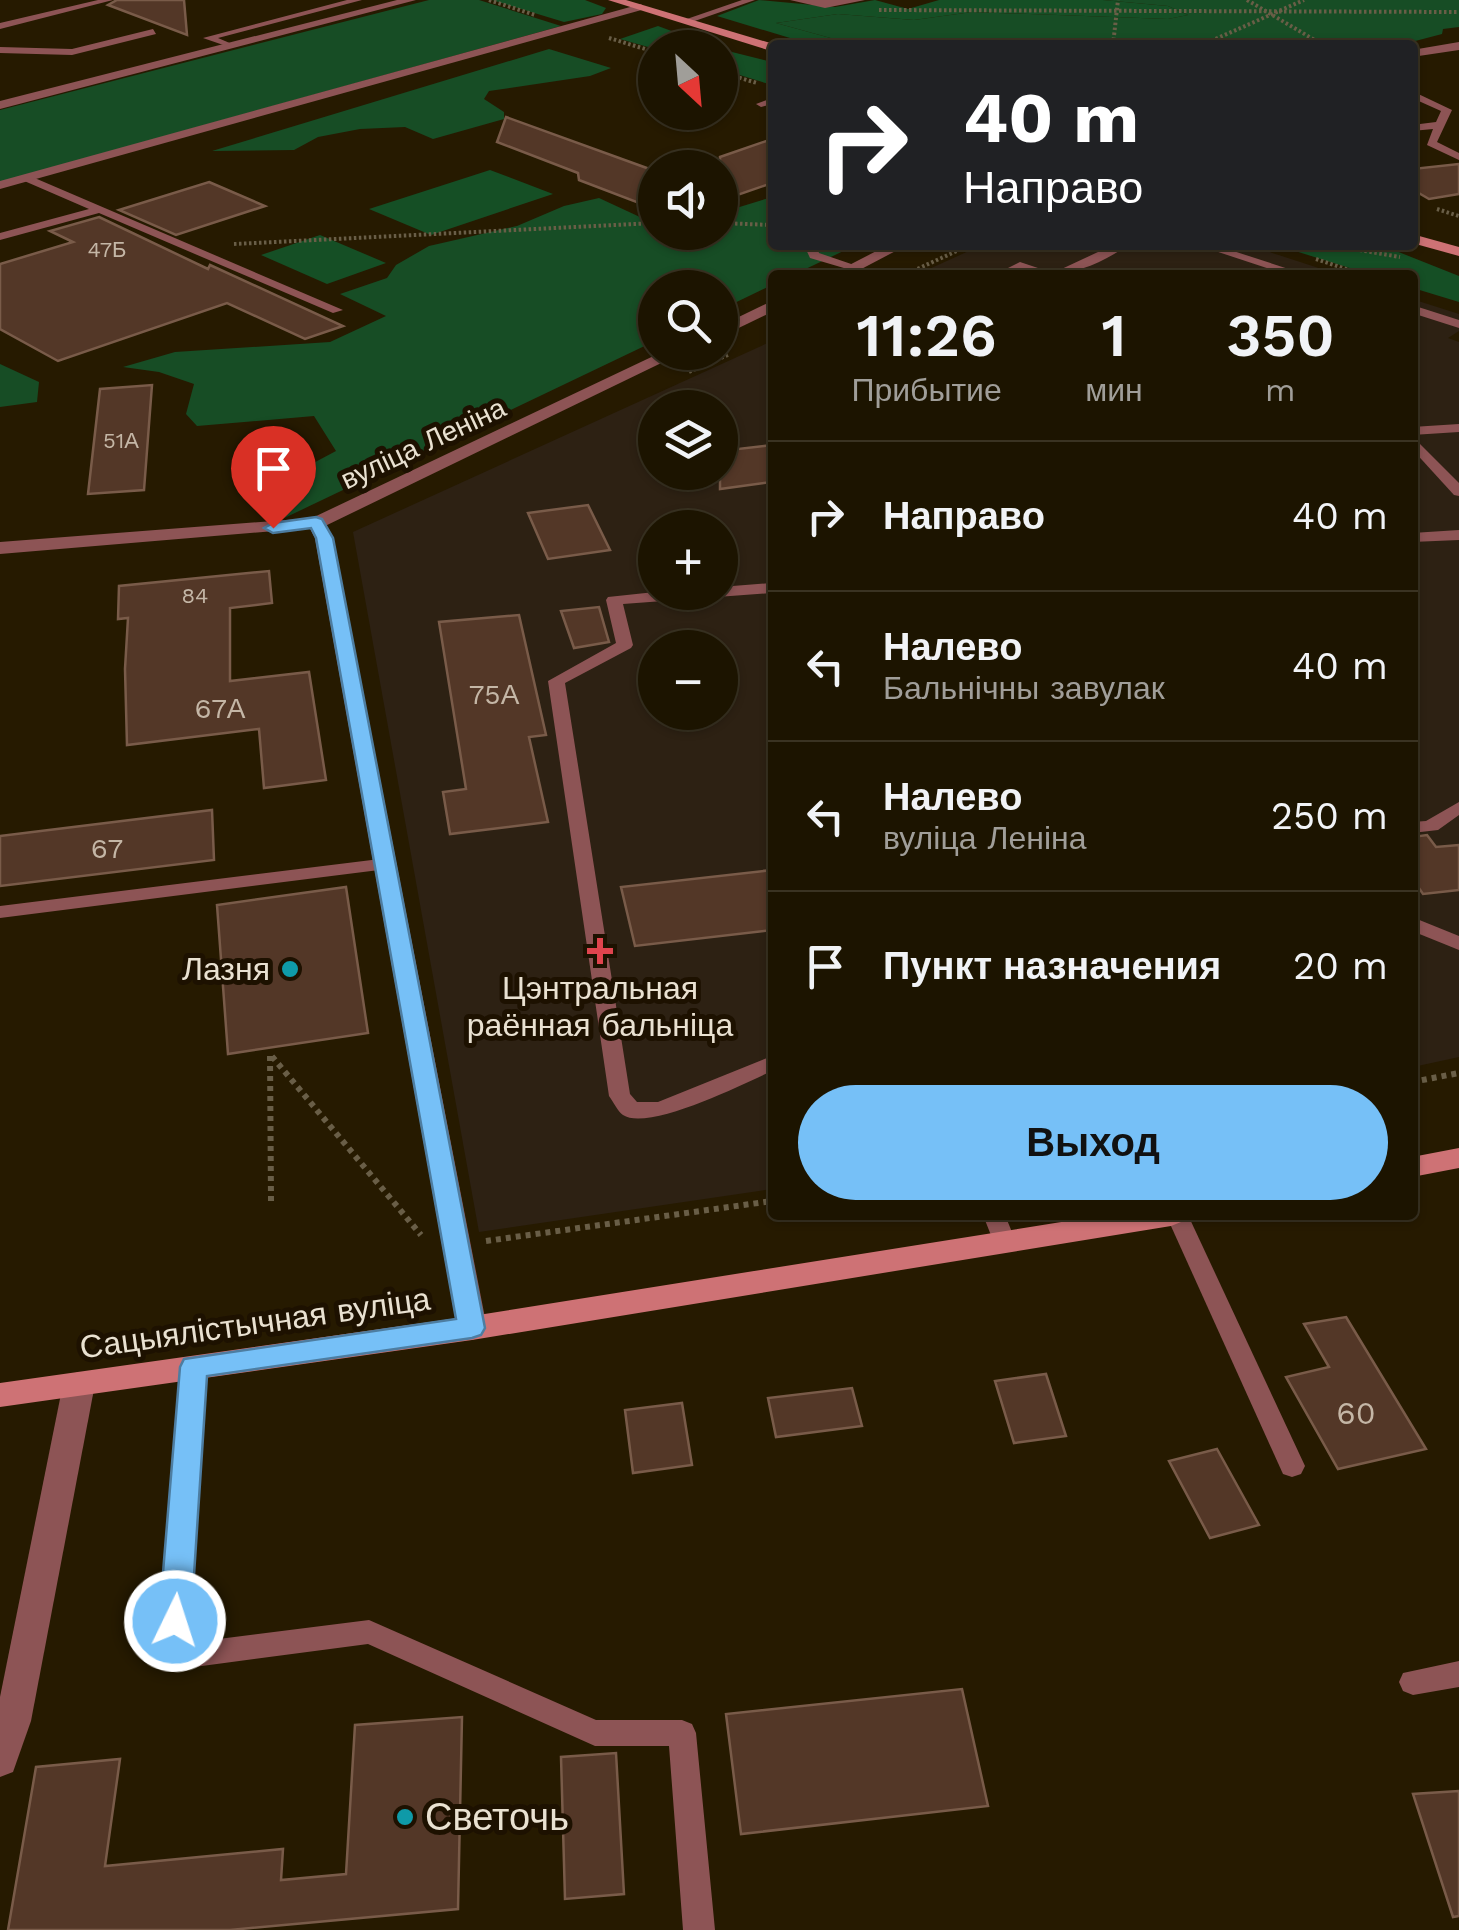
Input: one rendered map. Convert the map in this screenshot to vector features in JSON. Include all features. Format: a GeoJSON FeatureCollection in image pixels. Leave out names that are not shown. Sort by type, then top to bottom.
{"type":"FeatureCollection","features":[{"type":"Feature","properties":{"kind":"main road"},"geometry":{"type":"LineString","coordinates":[[614,0],[768,45]]}},
{"type":"Feature","properties":{"kind":"main road"},"geometry":{"type":"LineString","coordinates":[[1418,240],[1459,252]]}},
{"type":"Feature","properties":{"kind":"main road"},"geometry":{"type":"LineString","coordinates":[[1418,1167],[1459,1158]]}},
{"type":"Feature","properties":{"kind":"main road","name":"Сацыялістычная вуліца"},"geometry":{"type":"LineString","coordinates":[[0,1395],[472,1328],[999,1228],[1107,1220]]}},
{"type":"Feature","properties":{"kind":"street"},"geometry":{"type":"LineString","coordinates":[[4,101],[410,0]]}},
{"type":"Feature","properties":{"kind":"street"},"geometry":{"type":"LineString","coordinates":[[0,185],[641,8]]}},
{"type":"Feature","properties":{"kind":"street"},"geometry":{"type":"LineString","coordinates":[[1418,53],[1455,50]]}},
{"type":"Feature","properties":{"kind":"street"},"geometry":{"type":"LineString","coordinates":[[848,270],[890,250]]}},
{"type":"Feature","properties":{"kind":"street"},"geometry":{"type":"LineString","coordinates":[[738,323],[768,308]]}},
{"type":"Feature","properties":{"kind":"street","name":"вуліца Леніна"},"geometry":{"type":"LineString","coordinates":[[0,548],[316,522],[638,370]]}},
{"type":"Feature","properties":{"kind":"street"},"geometry":{"type":"LineString","coordinates":[[316,522],[324,538],[388,864],[472,1328]]}},
{"type":"Feature","properties":{"kind":"street"},"geometry":{"type":"LineString","coordinates":[[0,1760],[12,1720],[79,1384]]}},
{"type":"Feature","properties":{"kind":"lane"},"geometry":{"type":"LineString","coordinates":[[0,26],[109,0]]}},
{"type":"Feature","properties":{"kind":"lane"},"geometry":{"type":"LineString","coordinates":[[229,46],[208,38],[358,0]]}},
{"type":"Feature","properties":{"kind":"lane"},"geometry":{"type":"LineString","coordinates":[[686,20],[751,0]]}},
{"type":"Feature","properties":{"kind":"lane"},"geometry":{"type":"LineString","coordinates":[[794,0],[825,5],[861,0]]}},
{"type":"Feature","properties":{"kind":"lane"},"geometry":{"type":"LineString","coordinates":[[0,50],[72,52],[153,32]]}},
{"type":"Feature","properties":{"kind":"lane"},"geometry":{"type":"LineString","coordinates":[[1418,97],[1447,110],[1431,143],[1459,157]]}},
{"type":"Feature","properties":{"kind":"lane"},"geometry":{"type":"LineString","coordinates":[[1418,127],[1440,125]]}},
{"type":"Feature","properties":{"kind":"lane"},"geometry":{"type":"LineString","coordinates":[[26,178],[337,310]]}},
{"type":"Feature","properties":{"kind":"lane"},"geometry":{"type":"LineString","coordinates":[[0,237],[102,209]]}},
{"type":"Feature","properties":{"kind":"lane"},"geometry":{"type":"LineString","coordinates":[[812,250],[814,255],[854,267]]}},
{"type":"Feature","properties":{"kind":"lane"},"geometry":{"type":"LineString","coordinates":[[1069,270],[1111,250]]}},
{"type":"Feature","properties":{"kind":"lane"},"geometry":{"type":"LineString","coordinates":[[1219,250],[1284,270]]}},
{"type":"Feature","properties":{"kind":"lane"},"geometry":{"type":"LineString","coordinates":[[1258,270],[1268,265]]}},
{"type":"Feature","properties":{"kind":"lane"},"geometry":{"type":"LineString","coordinates":[[1418,311],[1459,324]]}},
{"type":"Feature","properties":{"kind":"lane"},"geometry":{"type":"LineString","coordinates":[[1418,431],[1459,428]]}},
{"type":"Feature","properties":{"kind":"lane"},"geometry":{"type":"LineString","coordinates":[[1418,447],[1459,492]]}},
{"type":"Feature","properties":{"kind":"lane"},"geometry":{"type":"LineString","coordinates":[[1418,537],[1459,534]]}},
{"type":"Feature","properties":{"kind":"lane"},"geometry":{"type":"LineString","coordinates":[[738,591],[768,588]]}},
{"type":"Feature","properties":{"kind":"lane"},"geometry":{"type":"LineString","coordinates":[[638,598],[614,600],[626,645],[556,681],[620,1096],[631,1110],[660,1110],[768,1065]]}},
{"type":"Feature","properties":{"kind":"lane"},"geometry":{"type":"LineString","coordinates":[[1422,827],[1459,806]]}},
{"type":"Feature","properties":{"kind":"lane"},"geometry":{"type":"LineString","coordinates":[[1422,827],[1459,822]]}},
{"type":"Feature","properties":{"kind":"lane"},"geometry":{"type":"LineString","coordinates":[[0,912],[388,864]]}},
{"type":"Feature","properties":{"kind":"lane"},"geometry":{"type":"LineString","coordinates":[[1418,927],[1459,944]]}},
{"type":"Feature","properties":{"kind":"lane"},"geometry":{"type":"LineString","coordinates":[[1176,1220],[1292,1466]]}},
{"type":"Feature","properties":{"kind":"lane"},"geometry":{"type":"LineString","coordinates":[[194,1367],[172,1657],[369,1632],[596,1733],[682,1733],[699,1930]]}},
{"type":"Feature","properties":{"kind":"lane"},"geometry":{"type":"LineString","coordinates":[[1414,1682],[1459,1674]]}},
{"type":"Feature","properties":{"kind":"path"},"geometry":{"type":"LineString","coordinates":[[1113,40],[1118,0]]}},
{"type":"Feature","properties":{"kind":"path"},"geometry":{"type":"LineString","coordinates":[[1247,0],[1315,40]]}},
{"type":"Feature","properties":{"kind":"path"},"geometry":{"type":"LineString","coordinates":[[1212,40],[1304,0]]}},
{"type":"Feature","properties":{"kind":"path"},"geometry":{"type":"LineString","coordinates":[[880,10],[1459,12]]}},
{"type":"Feature","properties":{"kind":"path"},"geometry":{"type":"LineString","coordinates":[[738,78],[768,87]]}},
{"type":"Feature","properties":{"kind":"path"},"geometry":{"type":"LineString","coordinates":[[1437,209],[1459,216]]}},
{"type":"Feature","properties":{"kind":"path"},"geometry":{"type":"LineString","coordinates":[[188,246],[638,223]]}},
{"type":"Feature","properties":{"kind":"path"},"geometry":{"type":"LineString","coordinates":[[738,224],[768,225]]}},
{"type":"Feature","properties":{"kind":"path"},"geometry":{"type":"LineString","coordinates":[[915,270],[959,250]]}},
{"type":"Feature","properties":{"kind":"path"},"geometry":{"type":"LineString","coordinates":[[1358,250],[1408,259]]}},
{"type":"Feature","properties":{"kind":"path"},"geometry":{"type":"LineString","coordinates":[[271,1201],[270,1054],[431,1248]]}},
{"type":"Feature","properties":{"kind":"path"},"geometry":{"type":"LineString","coordinates":[[1418,1081],[1459,1072]]}},
{"type":"Feature","properties":{"kind":"path"},"geometry":{"type":"LineString","coordinates":[[470,1243],[768,1201]]}},
{"type":"Feature","properties":{"kind":"shaded area"},"geometry":{"type":"Polygon","coordinates":[[[971,250],[1263,250],[1325,270],[927,270],[971,250]]]}},
{"type":"Feature","properties":{"kind":"shaded area"},"geometry":{"type":"Polygon","coordinates":[[[1418,301],[1459,314],[1459,331],[1448,338],[1459,342],[1459,1057],[1418,1066],[1418,301]]]}},
{"type":"Feature","properties":{"kind":"shaded area","name":"Цэнтральная раённая бальніца"},"geometry":{"type":"Polygon","coordinates":[[[768,343],[768,1190],[479,1232],[353,532],[638,402],[638,490],[738,490],[738,390],[665,390],[708,370],[738,370],[738,356],[768,343]]]}},
{"type":"Feature","properties":{"kind":"green space"},"geometry":{"type":"Polygon","coordinates":[[[429,0],[479,0],[561,26],[0,182],[0,110],[429,0]]]}},
{"type":"Feature","properties":{"kind":"green space"},"geometry":{"type":"Polygon","coordinates":[[[492,0],[585,0],[606,8],[602,14],[564,22],[492,0]]]}},
{"type":"Feature","properties":{"kind":"green space"},"geometry":{"type":"Polygon","coordinates":[[[759,0],[835,7],[875,0],[908,9],[939,0],[1103,0],[1168,6],[1188,15],[1168,19],[972,12],[914,20],[838,14],[776,23],[838,40],[796,40],[717,16],[759,0]]]}},
{"type":"Feature","properties":{"kind":"green space"},"geometry":{"type":"Polygon","coordinates":[[[1103,0],[1459,0],[1459,27],[1443,29],[1442,34],[1418,40],[838,40],[776,23],[838,14],[914,20],[972,12],[1168,19],[1188,15],[1168,6],[1103,0]]]}},
{"type":"Feature","properties":{"kind":"green space"},"geometry":{"type":"Polygon","coordinates":[[[638,33],[638,44],[620,39],[638,33]]]}},
{"type":"Feature","properties":{"kind":"green space"},"geometry":{"type":"Polygon","coordinates":[[[549,49],[611,68],[590,76],[489,91],[484,99],[504,112],[504,119],[433,139],[405,127],[360,129],[318,137],[294,150],[212,151],[549,49]]]}},
{"type":"Feature","properties":{"kind":"green space"},"geometry":{"type":"Polygon","coordinates":[[[738,54],[768,61],[768,84],[738,75],[738,54]]]}},
{"type":"Feature","properties":{"kind":"green space"},"geometry":{"type":"Polygon","coordinates":[[[490,170],[553,194],[431,235],[369,209],[490,170]]]}},
{"type":"Feature","properties":{"kind":"green space"},"geometry":{"type":"Polygon","coordinates":[[[599,198],[638,216],[638,250],[738,250],[738,207],[768,198],[768,250],[846,250],[804,270],[768,270],[768,287],[738,301],[738,270],[638,270],[638,349],[276,522],[255,494],[336,451],[314,416],[197,426],[186,414],[194,384],[159,372],[123,367],[175,352],[330,342],[386,316],[340,294],[387,278],[396,265],[429,246],[517,226],[564,206],[599,198]]]}},
{"type":"Feature","properties":{"kind":"green space"},"geometry":{"type":"Polygon","coordinates":[[[320,235],[386,263],[327,284],[261,255],[320,235]]]}},
{"type":"Feature","properties":{"kind":"green space"},"geometry":{"type":"Polygon","coordinates":[[[1292,250],[1394,250],[1459,276],[1459,302],[1418,290],[1418,270],[1356,270],[1292,250]]]}},
{"type":"Feature","properties":{"kind":"green space"},"geometry":{"type":"Polygon","coordinates":[[[0,364],[39,382],[37,402],[0,407],[0,364]]]}},
{"type":"Feature","properties":{"kind":"building"},"geometry":{"type":"Polygon","coordinates":[[[117,0],[184,0],[187,35],[108,5],[117,0]]]}},
{"type":"Feature","properties":{"kind":"building"},"geometry":{"type":"Polygon","coordinates":[[[506,117],[638,165],[638,203],[579,180],[578,173],[497,142],[506,117]]]}},
{"type":"Feature","properties":{"kind":"building"},"geometry":{"type":"Polygon","coordinates":[[[768,140],[768,184],[738,195],[738,151],[768,140]]]}},
{"type":"Feature","properties":{"kind":"building"},"geometry":{"type":"Polygon","coordinates":[[[1459,164],[1459,194],[1429,199],[1418,193],[1418,168],[1459,164]]]}},
{"type":"Feature","properties":{"kind":"building"},"geometry":{"type":"Polygon","coordinates":[[[209,182],[265,206],[176,235],[119,210],[209,182]]]}},
{"type":"Feature","properties":{"kind":"building"},"geometry":{"type":"Polygon","coordinates":[[[99,217],[208,269],[210,265],[343,326],[305,339],[227,303],[58,361],[0,329],[0,264],[73,242],[50,231],[99,217]]]}},
{"type":"Feature","properties":{"kind":"building"},"geometry":{"type":"Polygon","coordinates":[[[152,385],[144,490],[88,494],[100,389],[152,385]]]}},
{"type":"Feature","properties":{"kind":"building"},"geometry":{"type":"Polygon","coordinates":[[[768,445],[768,483],[738,487],[738,449],[768,445]]]}},
{"type":"Feature","properties":{"kind":"building"},"geometry":{"type":"Polygon","coordinates":[[[588,505],[610,550],[548,559],[528,513],[588,505]]]}},
{"type":"Feature","properties":{"kind":"building"},"geometry":{"type":"Polygon","coordinates":[[[269,571],[272,603],[230,608],[230,681],[309,672],[326,780],[264,788],[259,729],[127,745],[128,618],[118,619],[119,586],[269,571]]]}},
{"type":"Feature","properties":{"kind":"building"},"geometry":{"type":"Polygon","coordinates":[[[599,607],[609,642],[574,648],[561,611],[599,607]]]}},
{"type":"Feature","properties":{"kind":"building"},"geometry":{"type":"Polygon","coordinates":[[[519,615],[546,735],[529,737],[548,822],[450,834],[443,792],[466,789],[439,622],[519,615]]]}},
{"type":"Feature","properties":{"kind":"building"},"geometry":{"type":"Polygon","coordinates":[[[212,810],[214,860],[0,886],[0,836],[212,810]]]}},
{"type":"Feature","properties":{"kind":"building"},"geometry":{"type":"Polygon","coordinates":[[[1427,835],[1436,847],[1459,845],[1459,890],[1423,894],[1418,887],[1418,836],[1427,835]]]}},
{"type":"Feature","properties":{"kind":"building"},"geometry":{"type":"Polygon","coordinates":[[[768,870],[768,930],[635,946],[621,887],[768,870]]]}},
{"type":"Feature","properties":{"kind":"building","name":"Лазня"},"geometry":{"type":"Polygon","coordinates":[[[346,887],[368,1033],[228,1054],[217,905],[346,887]]]}},
{"type":"Feature","properties":{"kind":"building"},"geometry":{"type":"Polygon","coordinates":[[[1346,1317],[1426,1449],[1338,1469],[1286,1377],[1329,1367],[1304,1324],[1346,1317]]]}},
{"type":"Feature","properties":{"kind":"building"},"geometry":{"type":"Polygon","coordinates":[[[1046,1374],[1066,1436],[1014,1443],[995,1381],[1046,1374]]]}},
{"type":"Feature","properties":{"kind":"building"},"geometry":{"type":"Polygon","coordinates":[[[852,1388],[862,1426],[776,1437],[768,1398],[852,1388]]]}},
{"type":"Feature","properties":{"kind":"building"},"geometry":{"type":"Polygon","coordinates":[[[682,1403],[692,1465],[633,1473],[625,1410],[682,1403]]]}},
{"type":"Feature","properties":{"kind":"building"},"geometry":{"type":"Polygon","coordinates":[[[1217,1449],[1259,1525],[1210,1538],[1169,1461],[1217,1449]]]}},
{"type":"Feature","properties":{"kind":"building"},"geometry":{"type":"Polygon","coordinates":[[[962,1689],[988,1806],[741,1834],[726,1714],[962,1689]]]}},
{"type":"Feature","properties":{"kind":"building"},"geometry":{"type":"Polygon","coordinates":[[[462,1717],[458,1909],[230,1930],[8,1930],[36,1767],[120,1759],[105,1866],[283,1849],[281,1880],[346,1874],[355,1725],[462,1717]]]}},
{"type":"Feature","properties":{"kind":"building"},"geometry":{"type":"Polygon","coordinates":[[[616,1753],[624,1894],[565,1899],[561,1757],[616,1753]]]}},
{"type":"Feature","properties":{"kind":"building"},"geometry":{"type":"Polygon","coordinates":[[[1459,1791],[1459,1916],[1453,1917],[1413,1794],[1459,1791]]]}},
{"type":"Feature","properties":{"kind":"place","name":"Цэнтральная раённая бальніца"},"geometry":{"type":"Point","coordinates":[600,951]}},
{"type":"Feature","properties":{"kind":"place","name":"Лазня"},"geometry":{"type":"Point","coordinates":[290,969]}},
{"type":"Feature","properties":{"kind":"place","name":"Светочь"},"geometry":{"type":"Point","coordinates":[405,1817]}},
{"type":"Feature","properties":{"kind":"route"},"geometry":{"type":"LineString","coordinates":[[175,1621],[194,1367],[472,1328],[324,538],[316,522],[273,528]]}}]}
